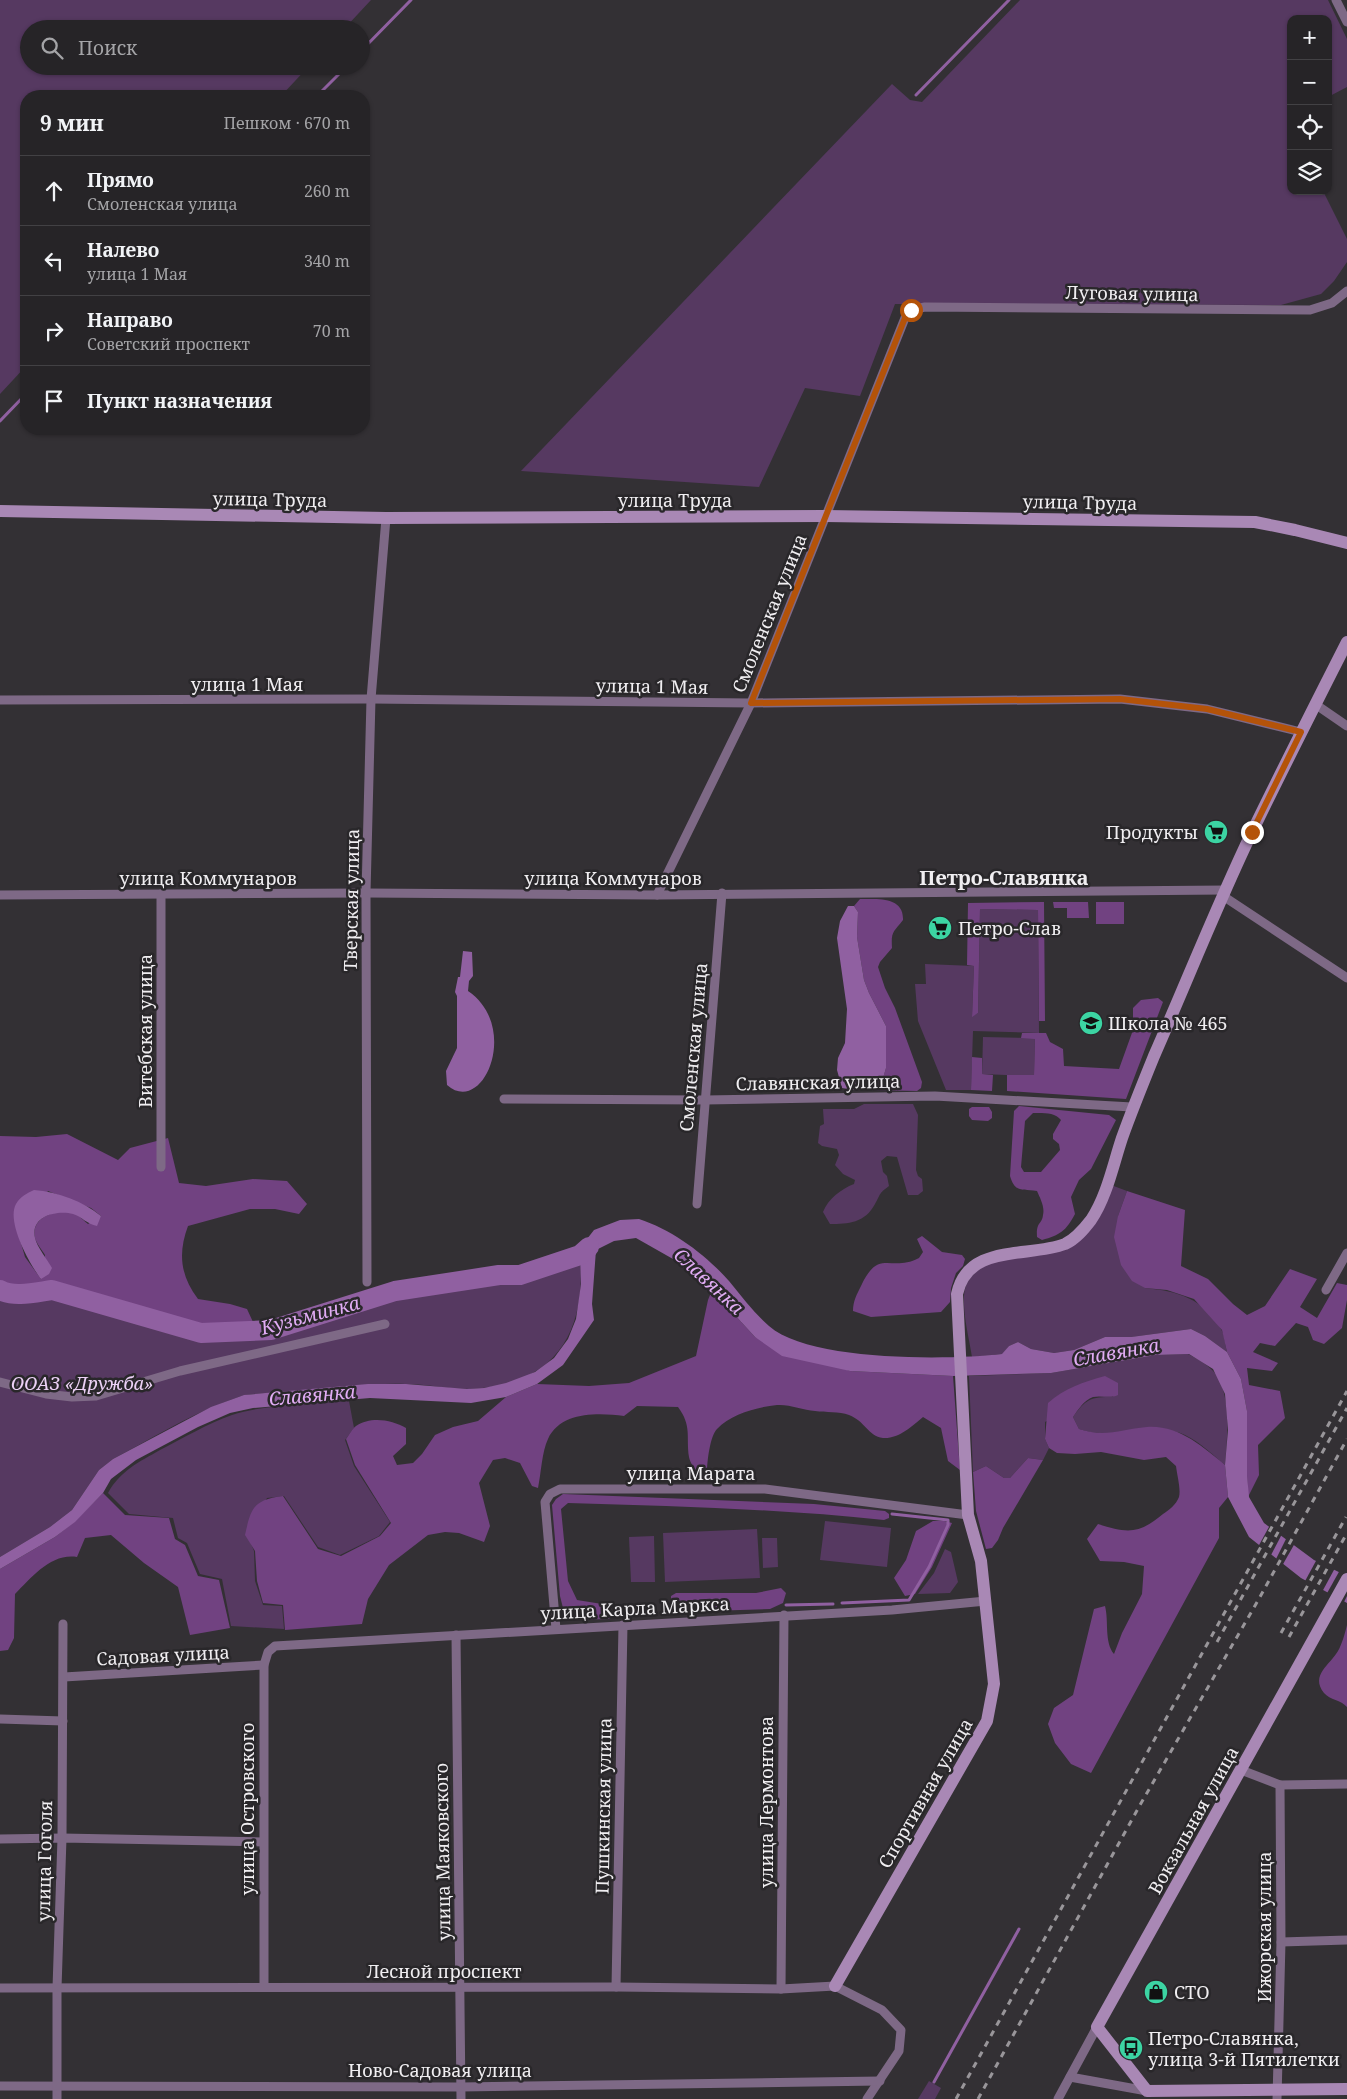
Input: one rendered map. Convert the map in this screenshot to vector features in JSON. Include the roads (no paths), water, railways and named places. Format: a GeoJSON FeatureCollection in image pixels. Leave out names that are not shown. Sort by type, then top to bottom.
{"type":"FeatureCollection","features":[{"type":"Feature","properties":{"kind":"street"},"geometry":{"type":"LineString","coordinates":[[1336,0],[1347,22]]}},
{"type":"Feature","properties":{"kind":"street","name":"Луговая улица"},"geometry":{"type":"LineString","coordinates":[[911,310],[925,307],[1302,311],[1332,303],[1347,291]]}},
{"type":"Feature","properties":{"kind":"street","name":"Смоленская улица"},"geometry":{"type":"LineString","coordinates":[[657,895],[751,703],[905,318],[911,310]]}},
{"type":"Feature","properties":{"kind":"street","name":"улица Труда"},"geometry":{"type":"LineString","coordinates":[[0,511],[386,518],[825,516],[1255,522],[1347,543]]}},
{"type":"Feature","properties":{"kind":"street","name":"Тверская улица"},"geometry":{"type":"LineString","coordinates":[[367,1282],[366,893],[371,699],[386,518]]}},
{"type":"Feature","properties":{"kind":"street","name":"Спортивная улица"},"geometry":{"type":"LineString","coordinates":[[835,1986],[987,1721],[994,1684],[982,1561],[968,1515],[957,1294],[960,1282],[967,1272],[982,1262],[998,1256],[1053,1248],[1067,1243],[1078,1235],[1091,1220],[1101,1202],[1132,1107],[1224,893],[1301,732],[1347,642]]}},
{"type":"Feature","properties":{"kind":"street","name":"улица 1 Мая"},"geometry":{"type":"LineString","coordinates":[[0,700],[371,699],[751,703],[1120,699],[1207,709],[1301,732]]}},
{"type":"Feature","properties":{"kind":"street"},"geometry":{"type":"LineString","coordinates":[[1315,704],[1347,726]]}},
{"type":"Feature","properties":{"kind":"street","name":"Смоленская улица"},"geometry":{"type":"LineString","coordinates":[[697,1204],[722,893]]}},
{"type":"Feature","properties":{"kind":"street"},"geometry":{"type":"LineString","coordinates":[[1224,893],[1347,978]]}},
{"type":"Feature","properties":{"kind":"street","name":"улица Коммунаров"},"geometry":{"type":"LineString","coordinates":[[0,895],[1224,893]]}},
{"type":"Feature","properties":{"kind":"street","name":"Витебская улица"},"geometry":{"type":"LineString","coordinates":[[161,894],[162,1167]]}},
{"type":"Feature","properties":{"kind":"street","name":"Славянская улица"},"geometry":{"type":"LineString","coordinates":[[504,1099],[705,1100],[936,1096],[1132,1107]]}},
{"type":"Feature","properties":{"kind":"street"},"geometry":{"type":"LineString","coordinates":[[1326,1290],[1347,1253]]}},
{"type":"Feature","properties":{"kind":"street"},"geometry":{"type":"LineString","coordinates":[[0,1382],[46,1394],[72,1397],[96,1396],[180,1371],[385,1324]]}},
{"type":"Feature","properties":{"kind":"street","name":"улица Марата"},"geometry":{"type":"LineString","coordinates":[[556,1629],[545,1502],[550,1494],[560,1490],[765,1489],[968,1515]]}},
{"type":"Feature","properties":{"kind":"street","name":"Вокзальная улица"},"geometry":{"type":"LineString","coordinates":[[1058,2099],[1308,1646],[1347,1579]]}},
{"type":"Feature","properties":{"kind":"street","name":"улица Карла Маркса"},"geometry":{"type":"LineString","coordinates":[[264,1665],[268,1652],[275,1646],[286,1644],[892,1610],[986,1601]]}},
{"type":"Feature","properties":{"kind":"street","name":"улица Лермонтова"},"geometry":{"type":"LineString","coordinates":[[781,1989],[784,1615]]}},
{"type":"Feature","properties":{"kind":"street","name":"улица Гоголя"},"geometry":{"type":"LineString","coordinates":[[56,2099],[57,1988],[62,1838],[63,1624]]}},
{"type":"Feature","properties":{"kind":"street","name":"Пушкинская улица"},"geometry":{"type":"LineString","coordinates":[[616,1987],[622,1625]]}},
{"type":"Feature","properties":{"kind":"street","name":"улица Маяковского"},"geometry":{"type":"LineString","coordinates":[[456,1635],[461,2099]]}},
{"type":"Feature","properties":{"kind":"street","name":"Садовая улица"},"geometry":{"type":"LineString","coordinates":[[64,1677],[264,1665]]}},
{"type":"Feature","properties":{"kind":"street","name":"улица Островского"},"geometry":{"type":"LineString","coordinates":[[264,1665],[264,1987]]}},
{"type":"Feature","properties":{"kind":"street"},"geometry":{"type":"LineString","coordinates":[[0,1719],[63,1721]]}},
{"type":"Feature","properties":{"kind":"street"},"geometry":{"type":"LineString","coordinates":[[1241,1770],[1280,1786],[1347,1784]]}},
{"type":"Feature","properties":{"kind":"street","name":"Ижорская улица"},"geometry":{"type":"LineString","coordinates":[[1278,2094],[1281,1942],[1280,1786]]}},
{"type":"Feature","properties":{"kind":"street"},"geometry":{"type":"LineString","coordinates":[[0,1839],[62,1838],[263,1842]]}},
{"type":"Feature","properties":{"kind":"street"},"geometry":{"type":"LineString","coordinates":[[1281,1942],[1347,1940]]}},
{"type":"Feature","properties":{"kind":"street"},"geometry":{"type":"LineString","coordinates":[[835,1986],[882,2010],[901,2030],[902,2038],[899,2051],[867,2099]]}},
{"type":"Feature","properties":{"kind":"street","name":"Лесной проспект"},"geometry":{"type":"LineString","coordinates":[[0,1988],[616,1987],[781,1989],[835,1986]]}},
{"type":"Feature","properties":{"kind":"street"},"geometry":{"type":"LineString","coordinates":[[1097,2028],[1147,2091]]}},
{"type":"Feature","properties":{"kind":"street"},"geometry":{"type":"LineString","coordinates":[[1070,2077],[1147,2091],[1278,2094],[1347,2089]]}},
{"type":"Feature","properties":{"kind":"street","name":"Ново-Садовая улица"},"geometry":{"type":"LineString","coordinates":[[0,2086],[57,2088],[461,2087],[880,2080]]}},
{"type":"Feature","properties":{"kind":"water"},"geometry":{"type":"Polygon","coordinates":[[[848,906],[854,906],[858,912],[857,937],[864,980],[886,1026],[886,1068],[881,1085],[862,1090],[842,1088],[837,1070],[838,1058],[845,1043],[847,1009],[837,938],[840,921],[848,906]]]}},
{"type":"Feature","properties":{"kind":"water"},"geometry":{"type":"Polygon","coordinates":[[[463,951],[472,952],[473,976],[469,981],[468,991],[484,1007],[492,1025],[494,1045],[491,1064],[483,1079],[473,1089],[460,1092],[447,1085],[446,1071],[457,1048],[457,996],[455,992],[458,977],[460,977],[463,951]]]}},
{"type":"Feature","properties":{"kind":"water"},"geometry":{"type":"Polygon","coordinates":[[[34,1190],[70,1198],[101,1216],[97,1226],[76,1215],[67,1213],[46,1216],[37,1224],[35,1230],[36,1242],[52,1268],[49,1274],[41,1279],[26,1254],[14,1221],[16,1204],[34,1190]]]}},
{"type":"Feature","properties":{"kind":"water","name":"Славянка"},"geometry":{"type":"Polygon","coordinates":[[[639,1219],[664,1230],[688,1244],[710,1262],[769,1326],[789,1338],[815,1346],[881,1356],[949,1357],[1002,1354],[1009,1346],[1018,1342],[1031,1349],[1054,1353],[1074,1350],[1105,1337],[1131,1337],[1191,1329],[1205,1336],[1227,1352],[1241,1379],[1247,1411],[1249,1497],[1264,1523],[1314,1560],[1347,1576],[1347,1603],[1301,1578],[1249,1537],[1228,1497],[1225,1465],[1228,1430],[1225,1394],[1213,1369],[1189,1354],[1156,1355],[1051,1373],[953,1376],[850,1371],[782,1356],[755,1337],[712,1290],[673,1259],[636,1238],[614,1241],[596,1250],[592,1304],[594,1320],[563,1365],[537,1384],[506,1397],[471,1403],[370,1398],[253,1408],[230,1413],[198,1427],[136,1460],[111,1479],[103,1493],[75,1522],[55,1537],[0,1569],[0,1557],[50,1527],[72,1510],[99,1470],[113,1459],[211,1407],[244,1395],[368,1384],[406,1384],[467,1389],[484,1388],[506,1383],[535,1372],[554,1358],[568,1339],[576,1319],[581,1284],[580,1255],[587,1239],[594,1230],[620,1220],[639,1219]]]}},
{"type":"Feature","properties":{"kind":"waterway"},"geometry":{"type":"LineString","coordinates":[[370,42],[411,0]]}},
{"type":"Feature","properties":{"kind":"waterway"},"geometry":{"type":"LineString","coordinates":[[916,95],[1009,0]]}},
{"type":"Feature","properties":{"kind":"waterway"},"geometry":{"type":"LineString","coordinates":[[323,90],[338,75]]}},
{"type":"Feature","properties":{"kind":"waterway"},"geometry":{"type":"LineString","coordinates":[[0,421],[20,400]]}},
{"type":"Feature","properties":{"kind":"waterway","name":"Кузьминка"},"geometry":{"type":"LineString","coordinates":[[0,1290],[12,1294],[52,1290],[201,1333],[271,1330],[395,1291],[499,1275],[520,1275],[580,1255],[589,1247]]}},
{"type":"Feature","properties":{"kind":"waterway"},"geometry":{"type":"LineString","coordinates":[[842,1603],[909,1600],[929,1567],[948,1525],[948,1520],[892,1514]]}},
{"type":"Feature","properties":{"kind":"waterway"},"geometry":{"type":"LineString","coordinates":[[786,1605],[833,1604]]}},
{"type":"Feature","properties":{"kind":"waterway"},"geometry":{"type":"LineString","coordinates":[[934,2082],[1019,1929]]}},
{"type":"Feature","properties":{"kind":"railway"},"geometry":{"type":"LineString","coordinates":[[956,2099],[1347,1391]]}},
{"type":"Feature","properties":{"kind":"railway"},"geometry":{"type":"LineString","coordinates":[[1217,1642],[1347,1408]]}},
{"type":"Feature","properties":{"kind":"railway"},"geometry":{"type":"LineString","coordinates":[[978,2099],[1140,1805],[1260,1597],[1347,1439]]}},
{"type":"Feature","properties":{"kind":"railway"},"geometry":{"type":"LineString","coordinates":[[1281,1633],[1346,1517]]}},
{"type":"Feature","properties":{"kind":"railway"},"geometry":{"type":"LineString","coordinates":[[1289,1637],[1347,1533]]}},
{"type":"Feature","properties":{"kind":"place","name":"Продукты"},"geometry":{"type":"Point","coordinates":[1216,832]}},
{"type":"Feature","properties":{"kind":"place","name":"Петро-Слав"},"geometry":{"type":"Point","coordinates":[940,928]}},
{"type":"Feature","properties":{"kind":"place","name":"Школа № 465"},"geometry":{"type":"Point","coordinates":[1091,1023]}},
{"type":"Feature","properties":{"kind":"place","name":"СТО"},"geometry":{"type":"Point","coordinates":[1156,1992]}},
{"type":"Feature","properties":{"kind":"place","name":"Петро-Славянка, улица 3-й Пятилетки"},"geometry":{"type":"Point","coordinates":[1131,2048]}},
{"type":"Feature","properties":{"kind":"district","name":"Петро-Славянка"},"geometry":{"type":"Point","coordinates":[1004,877]}},
{"type":"Feature","properties":{"kind":"park label","name":"ООАЗ «Дружба»"},"geometry":{"type":"Point","coordinates":[82,1383]}}]}
